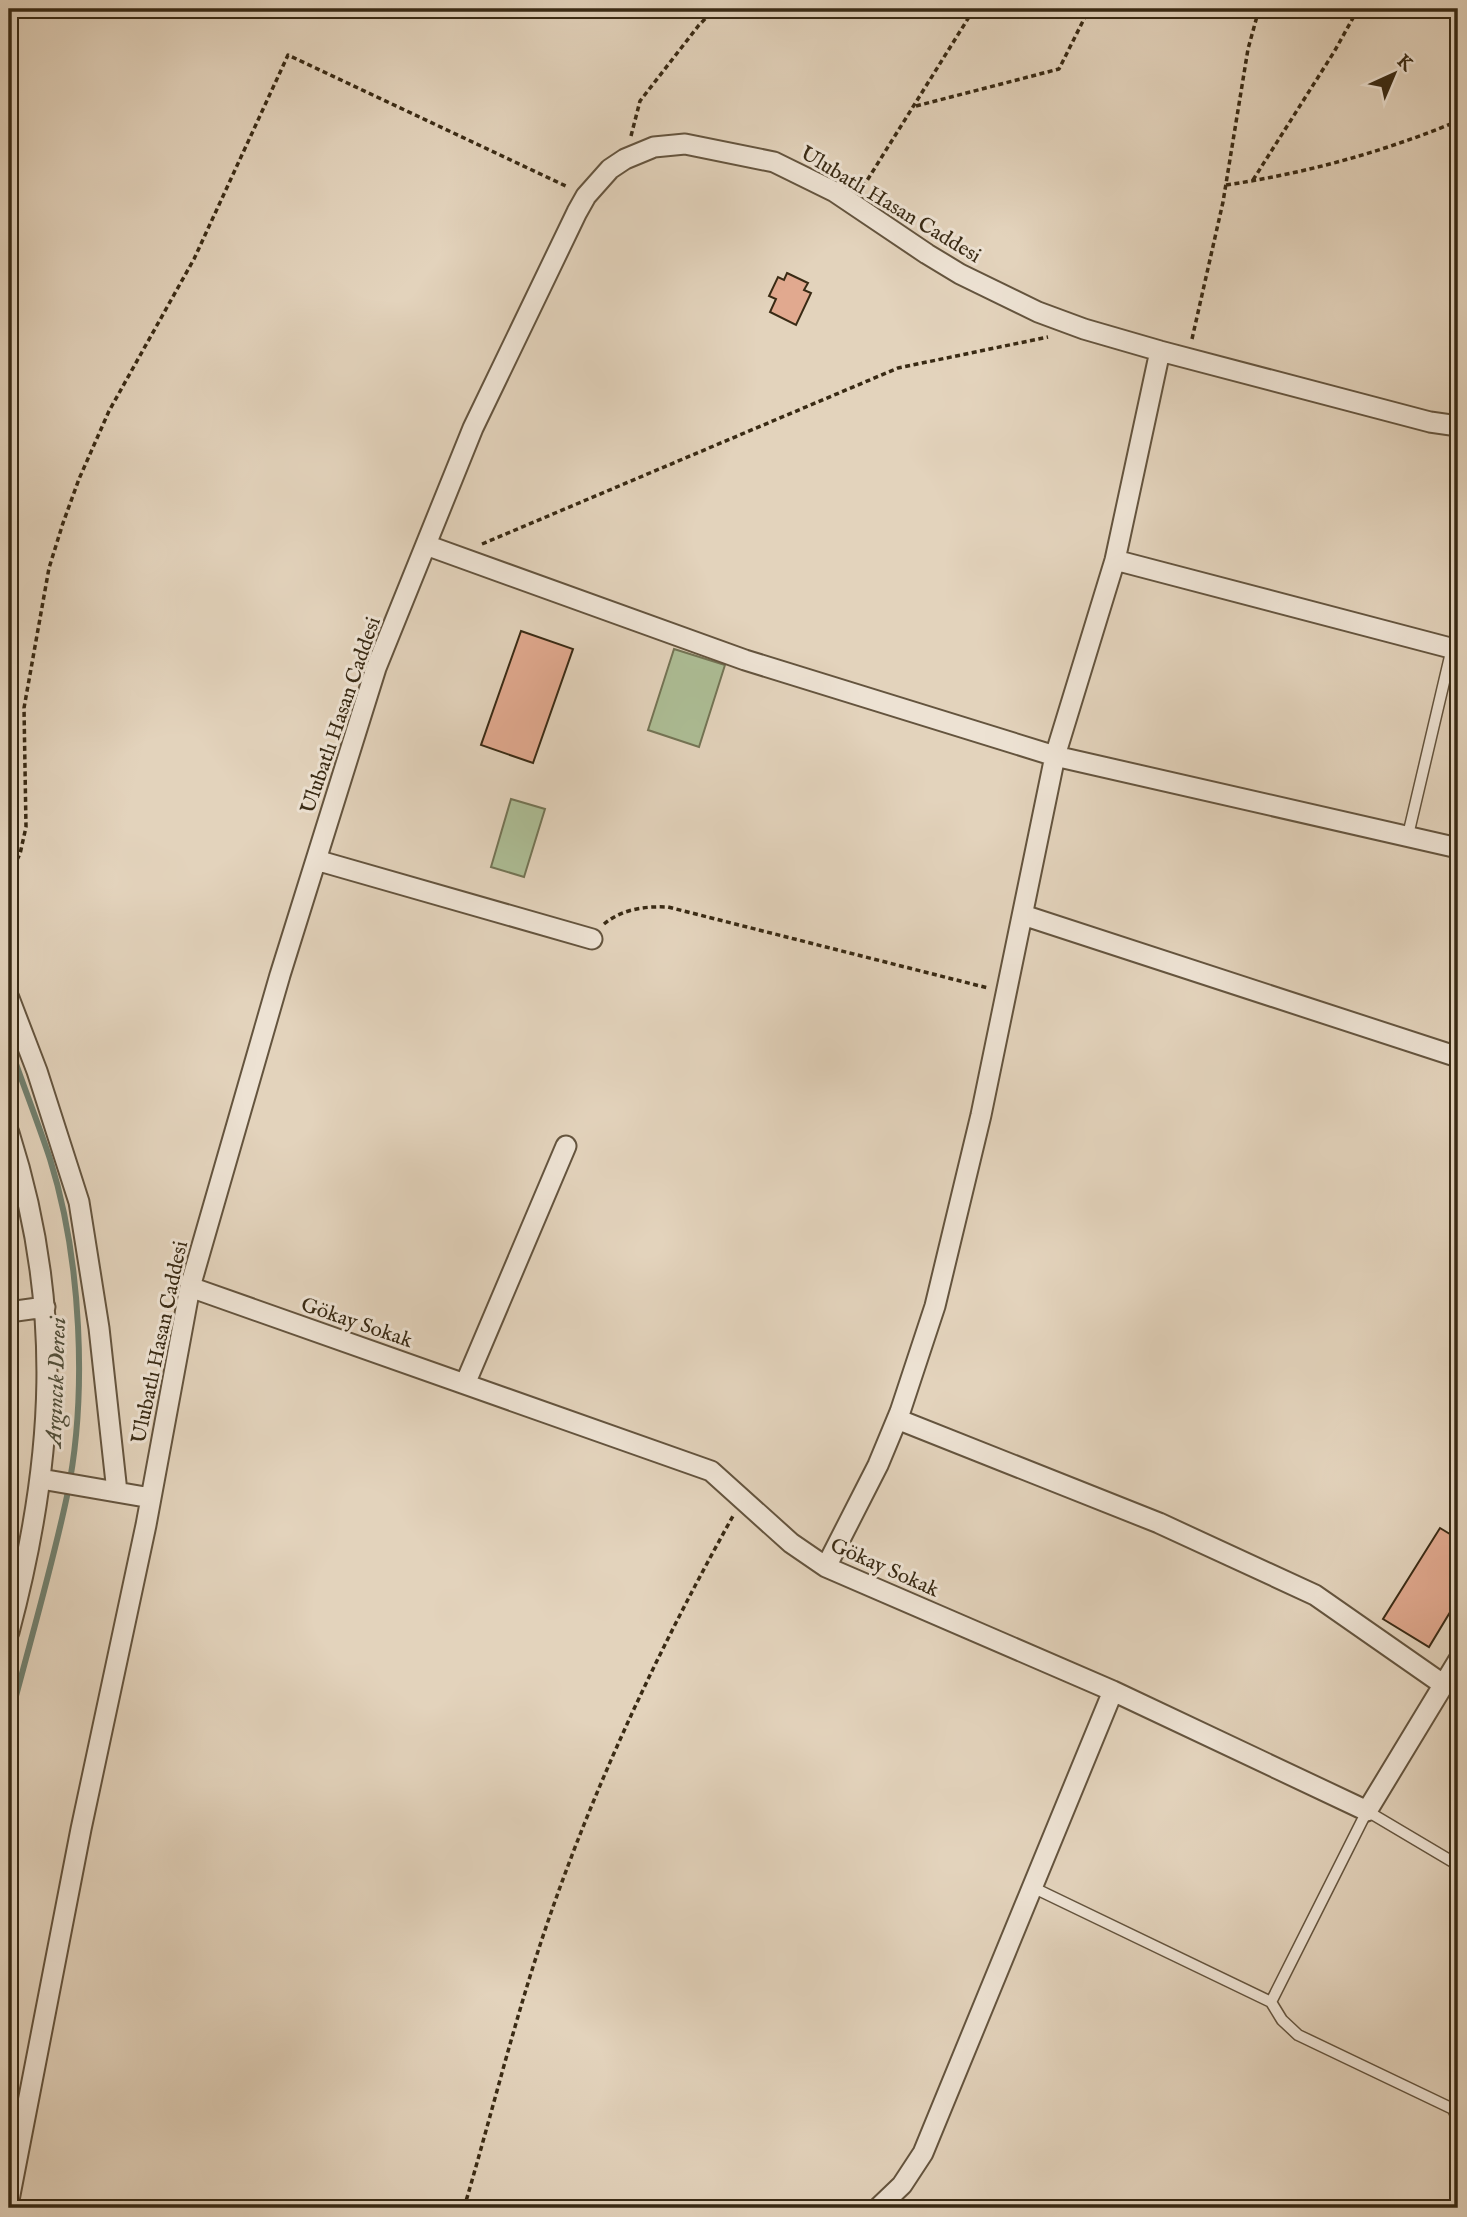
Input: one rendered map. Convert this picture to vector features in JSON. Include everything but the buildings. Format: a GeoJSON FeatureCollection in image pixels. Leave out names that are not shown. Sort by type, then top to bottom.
{"type":"FeatureCollection","features":[{"type":"Feature","properties":{"kind":"street","name":"Ulubatlı Hasan Caddesi"},"geometry":{"type":"LineString","coordinates":[[9,2200],[81,1829],[151,1498],[190,1287],[280,975],[376,668],[473,428],[586,196],[604,175],[625,159],[654,147],[685,144],[775,162],[853,204],[960,274],[1038,312],[1084,329],[1160,351],[1430,422],[1458,426]]}},
{"type":"Feature","properties":{"kind":"street"},"geometry":{"type":"LineString","coordinates":[[826,1567],[873,1475],[897,1419],[935,1306],[1007,993],[1055,755],[1115,560],[1160,351]]}},
{"type":"Feature","properties":{"kind":"street"},"geometry":{"type":"LineString","coordinates":[[426,545],[745,660],[1055,755],[1458,848]]}},
{"type":"Feature","properties":{"kind":"street"},"geometry":{"type":"LineString","coordinates":[[1115,560],[1455,649]]}},
{"type":"Feature","properties":{"kind":"street"},"geometry":{"type":"LineString","coordinates":[[316,860],[592,939]]}},
{"type":"Feature","properties":{"kind":"street"},"geometry":{"type":"LineString","coordinates":[[1023,915],[1458,1057]]}},
{"type":"Feature","properties":{"kind":"street"},"geometry":{"type":"LineString","coordinates":[[9,999],[37,1071],[79,1202],[99,1328],[117,1492]]}},
{"type":"Feature","properties":{"kind":"street"},"geometry":{"type":"LineString","coordinates":[[9,1133],[36,1244],[45,1307],[48,1362],[48,1401],[41,1479],[33,1532],[9,1632]]}},
{"type":"Feature","properties":{"kind":"street"},"geometry":{"type":"LineString","coordinates":[[465,1384],[566,1146]]}},
{"type":"Feature","properties":{"kind":"street","name":"Gökay Sokak"},"geometry":{"type":"LineString","coordinates":[[190,1287],[711,1471],[791,1543],[826,1567],[1113,1691],[1367,1811]]}},
{"type":"Feature","properties":{"kind":"street"},"geometry":{"type":"LineString","coordinates":[[9,1312],[45,1307]]}},
{"type":"Feature","properties":{"kind":"street"},"geometry":{"type":"LineString","coordinates":[[897,1419],[1158,1523],[1314,1595],[1444,1685]]}},
{"type":"Feature","properties":{"kind":"street"},"geometry":{"type":"LineString","coordinates":[[41,1479],[151,1498]]}},
{"type":"Feature","properties":{"kind":"street"},"geometry":{"type":"LineString","coordinates":[[1367,1811],[1458,1661]]}},
{"type":"Feature","properties":{"kind":"street"},"geometry":{"type":"LineString","coordinates":[[877,2208],[902,2185],[923,2154],[1113,1691]]}},
{"type":"Feature","properties":{"kind":"lane"},"geometry":{"type":"LineString","coordinates":[[1408,835],[1455,649]]}},
{"type":"Feature","properties":{"kind":"lane"},"geometry":{"type":"LineString","coordinates":[[1271,2002],[1367,1811],[1458,1865]]}},
{"type":"Feature","properties":{"kind":"lane"},"geometry":{"type":"LineString","coordinates":[[1032,1887],[1271,2002],[1282,2020],[1298,2035],[1453,2109],[1458,2120]]}},
{"type":"Feature","properties":{"kind":"path"},"geometry":{"type":"LineString","coordinates":[[625,159],[640,101],[699,25],[715,9]]}},
{"type":"Feature","properties":{"kind":"path"},"geometry":{"type":"LineString","coordinates":[[853,204],[974,9]]}},
{"type":"Feature","properties":{"kind":"path"},"geometry":{"type":"LineString","coordinates":[[914,107],[1059,69],[1089,9]]}},
{"type":"Feature","properties":{"kind":"path"},"geometry":{"type":"LineString","coordinates":[[1187,358],[1226,185],[1248,49],[1259,9]]}},
{"type":"Feature","properties":{"kind":"path"},"geometry":{"type":"LineString","coordinates":[[1252,181],[1335,52],[1358,9]]}},
{"type":"Feature","properties":{"kind":"path"},"geometry":{"type":"LineString","coordinates":[[9,875],[20,854],[26,827],[23,708],[49,568],[63,523],[109,411],[194,259],[288,55],[586,196]]}},
{"type":"Feature","properties":{"kind":"path"},"geometry":{"type":"LineString","coordinates":[[1226,185],[1345,162],[1458,121]]}},
{"type":"Feature","properties":{"kind":"path"},"geometry":{"type":"LineString","coordinates":[[454,555],[898,368],[1084,329]]}},
{"type":"Feature","properties":{"kind":"path"},"geometry":{"type":"LineString","coordinates":[[592,939],[605,923],[619,914],[639,908],[668,908],[1007,993]]}},
{"type":"Feature","properties":{"kind":"path"},"geometry":{"type":"LineString","coordinates":[[464,2208],[540,1943],[581,1834],[625,1727],[662,1650],[742,1499]]}},
{"type":"Feature","properties":{"kind":"green space"},"geometry":{"type":"Polygon","coordinates":[[[674,649],[725,665],[699,747],[648,730],[674,649]]]}},
{"type":"Feature","properties":{"kind":"green space"},"geometry":{"type":"Polygon","coordinates":[[[511,799],[545,809],[524,877],[491,867],[511,799]]]}},
{"type":"Feature","properties":{"kind":"waterway","name":"Argıncık Deresi"},"geometry":{"type":"LineString","coordinates":[[9,1044],[50,1159],[69,1239],[75,1282],[79,1371],[74,1456],[67,1496],[9,1723]]}}]}
